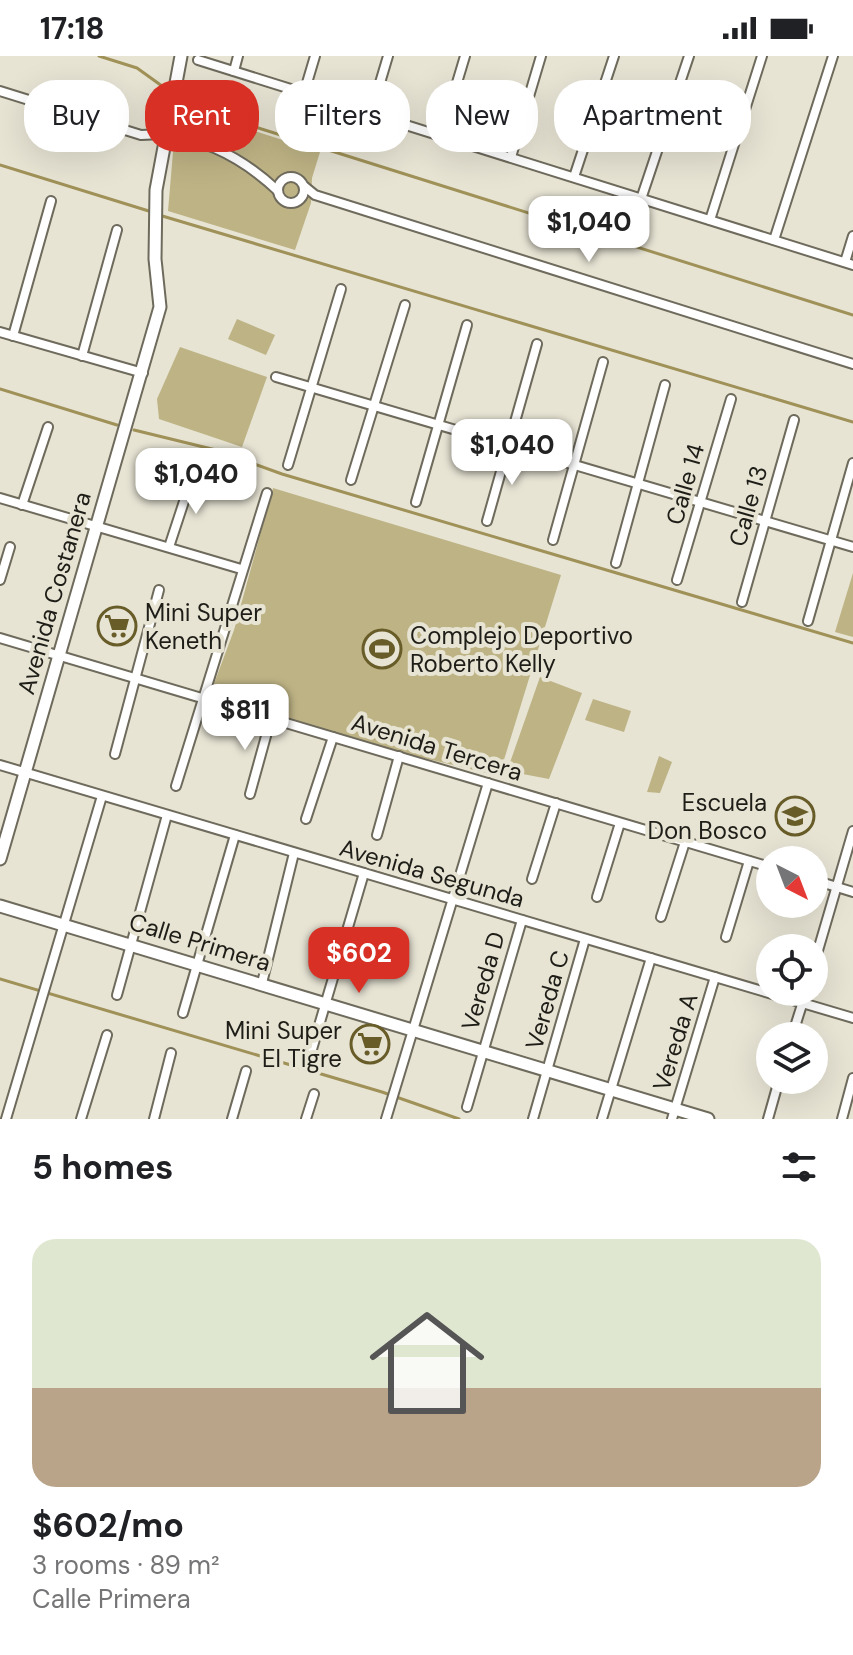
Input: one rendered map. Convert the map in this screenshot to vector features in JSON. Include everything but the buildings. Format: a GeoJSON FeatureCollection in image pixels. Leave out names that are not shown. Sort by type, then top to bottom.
{"type":"FeatureCollection","features":[{"type":"Feature","properties":{"kind":"street","name":"Avenida Costanera"},"geometry":{"type":"LineString","coordinates":[[176,80],[181,56]]}},
{"type":"Feature","properties":{"kind":"street"},"geometry":{"type":"LineString","coordinates":[[234,71],[238,56]]}},
{"type":"Feature","properties":{"kind":"street"},"geometry":{"type":"LineString","coordinates":[[308,80],[315,56]]}},
{"type":"Feature","properties":{"kind":"street"},"geometry":{"type":"LineString","coordinates":[[381,80],[388,56]]}},
{"type":"Feature","properties":{"kind":"street"},"geometry":{"type":"LineString","coordinates":[[458,80],[465,56]]}},
{"type":"Feature","properties":{"kind":"street"},"geometry":{"type":"LineString","coordinates":[[511,157],[541,56]]}},
{"type":"Feature","properties":{"kind":"street"},"geometry":{"type":"LineString","coordinates":[[574,177],[614,56]]}},
{"type":"Feature","properties":{"kind":"street"},"geometry":{"type":"LineString","coordinates":[[641,199],[689,56]]}},
{"type":"Feature","properties":{"kind":"street"},"geometry":{"type":"LineString","coordinates":[[710,220],[762,56]]}},
{"type":"Feature","properties":{"kind":"street"},"geometry":{"type":"LineString","coordinates":[[774,240],[833,56]]}},
{"type":"Feature","properties":{"kind":"street"},"geometry":{"type":"LineString","coordinates":[[198,60],[275,84]]}},
{"type":"Feature","properties":{"kind":"street"},"geometry":{"type":"LineString","coordinates":[[0,91],[145,135]]}},
{"type":"Feature","properties":{"kind":"street","name":"Avenida Costanera"},"geometry":{"type":"LineString","coordinates":[[0,859],[160,307],[154,222],[162,152]]}},
{"type":"Feature","properties":{"kind":"street"},"geometry":{"type":"LineString","coordinates":[[226,152],[279,187],[289,203],[315,195]]}},
{"type":"Feature","properties":{"kind":"street"},"geometry":{"type":"LineString","coordinates":[[494,152],[849,263],[853,236]]}},
{"type":"Feature","properties":{"kind":"street"},"geometry":{"type":"LineString","coordinates":[[279,187],[291,176],[315,195],[853,364]]}},
{"type":"Feature","properties":{"kind":"street"},"geometry":{"type":"LineString","coordinates":[[301,198],[304,186]]}},
{"type":"Feature","properties":{"kind":"street"},"geometry":{"type":"LineString","coordinates":[[13,336],[51,201]]}},
{"type":"Feature","properties":{"kind":"street"},"geometry":{"type":"LineString","coordinates":[[82,356],[117,230]]}},
{"type":"Feature","properties":{"kind":"street"},"geometry":{"type":"LineString","coordinates":[[288,465],[341,289]]}},
{"type":"Feature","properties":{"kind":"street"},"geometry":{"type":"LineString","coordinates":[[351,480],[405,305]]}},
{"type":"Feature","properties":{"kind":"street"},"geometry":{"type":"LineString","coordinates":[[416,502],[467,325]]}},
{"type":"Feature","properties":{"kind":"street"},"geometry":{"type":"LineString","coordinates":[[0,332],[143,373]]}},
{"type":"Feature","properties":{"kind":"street"},"geometry":{"type":"LineString","coordinates":[[487,521],[537,344]]}},
{"type":"Feature","properties":{"kind":"street"},"geometry":{"type":"LineString","coordinates":[[553,540],[603,362]]}},
{"type":"Feature","properties":{"kind":"street"},"geometry":{"type":"LineString","coordinates":[[276,377],[853,547]]}},
{"type":"Feature","properties":{"kind":"street"},"geometry":{"type":"LineString","coordinates":[[616,563],[665,385]]}},
{"type":"Feature","properties":{"kind":"street","name":"Calle 14"},"geometry":{"type":"LineString","coordinates":[[677,580],[731,399]]}},
{"type":"Feature","properties":{"kind":"street","name":"Calle 13"},"geometry":{"type":"LineString","coordinates":[[742,602],[794,420]]}},
{"type":"Feature","properties":{"kind":"street"},"geometry":{"type":"LineString","coordinates":[[22,505],[48,427]]}},
{"type":"Feature","properties":{"kind":"street"},"geometry":{"type":"LineString","coordinates":[[808,621],[853,463]]}},
{"type":"Feature","properties":{"kind":"street"},"geometry":{"type":"LineString","coordinates":[[169,547],[193,474]]}},
{"type":"Feature","properties":{"kind":"street"},"geometry":{"type":"LineString","coordinates":[[176,786],[267,493]]}},
{"type":"Feature","properties":{"kind":"street"},"geometry":{"type":"LineString","coordinates":[[0,498],[241,569]]}},
{"type":"Feature","properties":{"kind":"street"},"geometry":{"type":"LineString","coordinates":[[0,580],[10,547]]}},
{"type":"Feature","properties":{"kind":"street"},"geometry":{"type":"LineString","coordinates":[[115,754],[159,590]]}},
{"type":"Feature","properties":{"kind":"street","name":"Avenida Tercera"},"geometry":{"type":"LineString","coordinates":[[0,638],[756,863]]}},
{"type":"Feature","properties":{"kind":"street"},"geometry":{"type":"LineString","coordinates":[[250,794],[271,718]]}},
{"type":"Feature","properties":{"kind":"street"},"geometry":{"type":"LineString","coordinates":[[306,819],[333,737]]}},
{"type":"Feature","properties":{"kind":"street"},"geometry":{"type":"LineString","coordinates":[[377,835],[399,756]]}},
{"type":"Feature","properties":{"kind":"street","name":"Avenida Segunda"},"geometry":{"type":"LineString","coordinates":[[0,765],[756,989]]}},
{"type":"Feature","properties":{"kind":"street"},"geometry":{"type":"LineString","coordinates":[[386,1119],[488,783]]}},
{"type":"Feature","properties":{"kind":"street"},"geometry":{"type":"LineString","coordinates":[[6,1119],[102,796]]}},
{"type":"Feature","properties":{"kind":"street"},"geometry":{"type":"LineString","coordinates":[[532,879],[556,803]]}},
{"type":"Feature","properties":{"kind":"street"},"geometry":{"type":"LineString","coordinates":[[117,995],[167,815]]}},
{"type":"Feature","properties":{"kind":"street"},"geometry":{"type":"LineString","coordinates":[[597,897],[620,823]]}},
{"type":"Feature","properties":{"kind":"street"},"geometry":{"type":"LineString","coordinates":[[823,934],[853,831]]}},
{"type":"Feature","properties":{"kind":"street"},"geometry":{"type":"LineString","coordinates":[[183,1013],[235,835]]}},
{"type":"Feature","properties":{"kind":"street"},"geometry":{"type":"LineString","coordinates":[[661,917],[685,842]]}},
{"type":"Feature","properties":{"kind":"street"},"geometry":{"type":"LineString","coordinates":[[262,983],[294,853]]}},
{"type":"Feature","properties":{"kind":"street"},"geometry":{"type":"LineString","coordinates":[[726,937],[749,861]]}},
{"type":"Feature","properties":{"kind":"street"},"geometry":{"type":"LineString","coordinates":[[310,1056],[364,873]]}},
{"type":"Feature","properties":{"kind":"street"},"geometry":{"type":"LineString","coordinates":[[828,884],[853,892]]}},
{"type":"Feature","properties":{"kind":"street","name":"Calle Primera"},"geometry":{"type":"LineString","coordinates":[[0,906],[612,1090],[674,1114],[708,1119]]}},
{"type":"Feature","properties":{"kind":"street","name":"Vereda D"},"geometry":{"type":"LineString","coordinates":[[467,1107],[522,920]]}},
{"type":"Feature","properties":{"kind":"street","name":"Vereda C"},"geometry":{"type":"LineString","coordinates":[[533,1119],[585,939]]}},
{"type":"Feature","properties":{"kind":"street"},"geometry":{"type":"LineString","coordinates":[[602,1119],[651,958]]}},
{"type":"Feature","properties":{"kind":"street","name":"Vereda A"},"geometry":{"type":"LineString","coordinates":[[674,1114],[715,977]]}},
{"type":"Feature","properties":{"kind":"street","name":"Avenida Segunda"},"geometry":{"type":"LineString","coordinates":[[812,1006],[853,1018]]}},
{"type":"Feature","properties":{"kind":"street"},"geometry":{"type":"LineString","coordinates":[[81,1119],[107,1035]]}},
{"type":"Feature","properties":{"kind":"street"},"geometry":{"type":"LineString","coordinates":[[154,1119],[171,1053]]}},
{"type":"Feature","properties":{"kind":"street"},"geometry":{"type":"LineString","coordinates":[[232,1119],[246,1071]]}},
{"type":"Feature","properties":{"kind":"street"},"geometry":{"type":"LineString","coordinates":[[842,1119],[853,1078]]}},
{"type":"Feature","properties":{"kind":"street"},"geometry":{"type":"LineString","coordinates":[[306,1119],[314,1094]]}},
{"type":"Feature","properties":{"kind":"street"},"geometry":{"type":"LineString","coordinates":[[768,1119],[775,1094]]}},
{"type":"Feature","properties":{"kind":"shaded area"},"geometry":{"type":"Polygon","coordinates":[[[259,132],[275,137],[275,152],[320,152],[312,178],[311,203],[295,250],[168,211],[173,152],[259,152],[259,132]]]}},
{"type":"Feature","properties":{"kind":"shaded area"},"geometry":{"type":"Polygon","coordinates":[[[237,319],[275,335],[266,355],[228,339],[237,319]]]}},
{"type":"Feature","properties":{"kind":"shaded area"},"geometry":{"type":"Polygon","coordinates":[[[180,347],[267,377],[242,447],[159,419],[157,399],[180,347]]]}},
{"type":"Feature","properties":{"kind":"shaded area","name":"Complejo Deportivo Roberto Kelly"},"geometry":{"type":"Polygon","coordinates":[[[273,488],[561,575],[499,776],[315,732],[212,689],[234,630],[273,488]]]}},
{"type":"Feature","properties":{"kind":"shaded area"},"geometry":{"type":"Polygon","coordinates":[[[853,573],[853,637],[835,632],[853,573]]]}},
{"type":"Feature","properties":{"kind":"shaded area"},"geometry":{"type":"Polygon","coordinates":[[[540,677],[582,693],[549,779],[507,771],[540,677]]]}},
{"type":"Feature","properties":{"kind":"shaded area"},"geometry":{"type":"Polygon","coordinates":[[[593,699],[631,711],[624,732],[585,720],[593,699]]]}},
{"type":"Feature","properties":{"kind":"shaded area"},"geometry":{"type":"Polygon","coordinates":[[[659,756],[672,762],[660,793],[647,792],[659,756]]]}},
{"type":"Feature","properties":{"kind":"waterway"},"geometry":{"type":"LineString","coordinates":[[99,56],[137,68],[154,80]]}},
{"type":"Feature","properties":{"kind":"waterway"},"geometry":{"type":"LineString","coordinates":[[259,128],[853,315]]}},
{"type":"Feature","properties":{"kind":"waterway"},"geometry":{"type":"LineString","coordinates":[[0,165],[152,212]]}},
{"type":"Feature","properties":{"kind":"waterway"},"geometry":{"type":"LineString","coordinates":[[159,215],[853,422]]}},
{"type":"Feature","properties":{"kind":"waterway"},"geometry":{"type":"LineString","coordinates":[[0,389],[117,425]]}},
{"type":"Feature","properties":{"kind":"waterway"},"geometry":{"type":"LineString","coordinates":[[134,430],[216,450],[282,474],[853,643]]}},
{"type":"Feature","properties":{"kind":"waterway"},"geometry":{"type":"LineString","coordinates":[[0,979],[382,1092],[459,1119]]}},
{"type":"Feature","properties":{"kind":"place","name":"Mini Super Keneth"},"geometry":{"type":"Point","coordinates":[117,626]}},
{"type":"Feature","properties":{"kind":"place","name":"Complejo Deportivo Roberto Kelly"},"geometry":{"type":"Point","coordinates":[382,649]}},
{"type":"Feature","properties":{"kind":"place","name":"Escuela Don Bosco"},"geometry":{"type":"Point","coordinates":[795,816]}},
{"type":"Feature","properties":{"kind":"place","name":"Mini Super El Tigre"},"geometry":{"type":"Point","coordinates":[370,1044]}}]}
